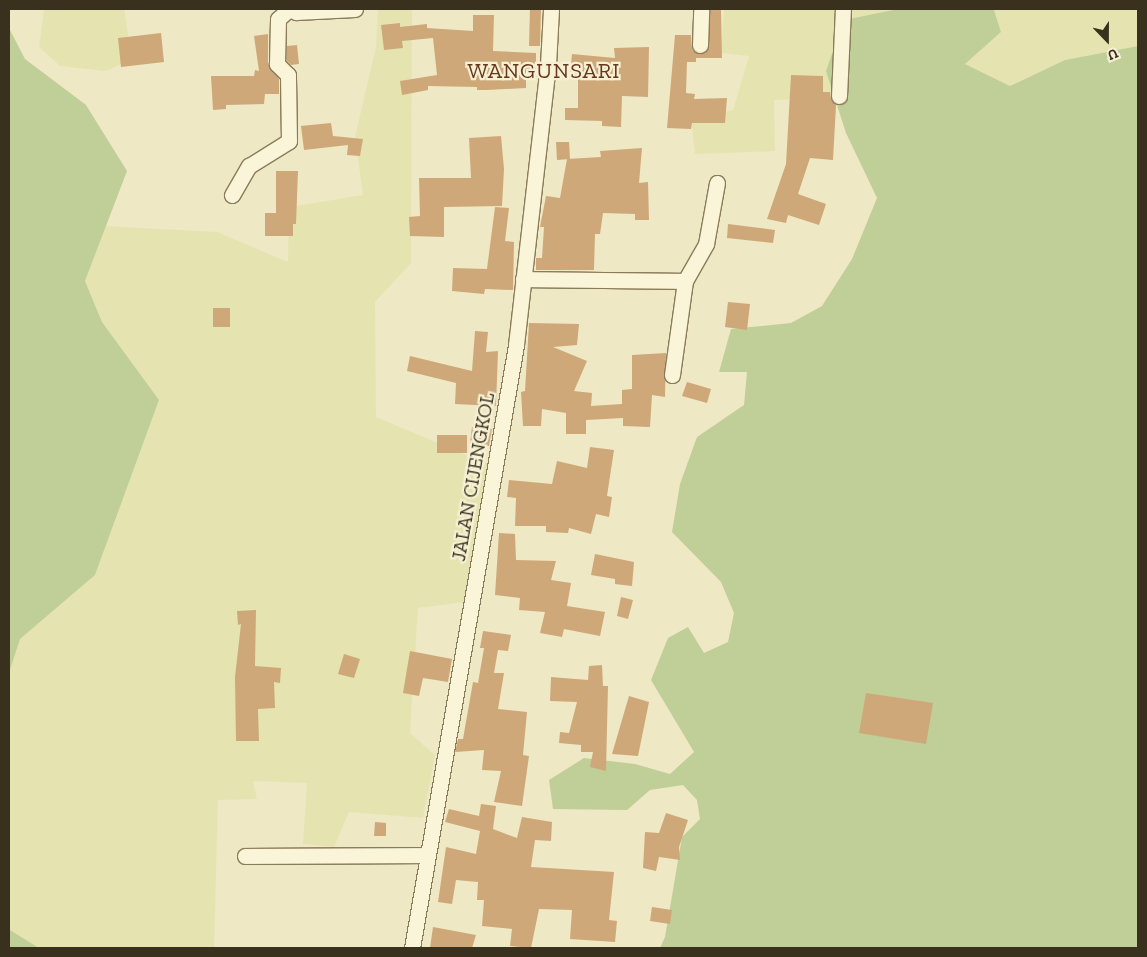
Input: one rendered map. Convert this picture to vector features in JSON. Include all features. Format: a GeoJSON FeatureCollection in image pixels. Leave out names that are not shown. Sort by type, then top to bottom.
{"type":"FeatureCollection","features":[{"type":"Feature","properties":{"kind":"street"},"geometry":{"type":"LineString","coordinates":[[232,195],[249,166],[289,141],[288,78],[277,64],[278,19],[289,9],[296,12],[355,9]]}},
{"type":"Feature","properties":{"kind":"street","name":"JALAN CIJENGKOL"},"geometry":{"type":"LineString","coordinates":[[412,948],[503,421],[523,279],[548,65],[551,9]]}},
{"type":"Feature","properties":{"kind":"street"},"geometry":{"type":"LineString","coordinates":[[700,45],[702,9]]}},
{"type":"Feature","properties":{"kind":"street"},"geometry":{"type":"LineString","coordinates":[[838,96],[843,9]]}},
{"type":"Feature","properties":{"kind":"street"},"geometry":{"type":"LineString","coordinates":[[672,375],[674,349],[686,281],[706,244],[717,183]]}},
{"type":"Feature","properties":{"kind":"street"},"geometry":{"type":"LineString","coordinates":[[523,279],[686,281]]}},
{"type":"Feature","properties":{"kind":"street"},"geometry":{"type":"LineString","coordinates":[[245,856],[428,855]]}},
{"type":"Feature","properties":{"kind":"green space"},"geometry":{"type":"Polygon","coordinates":[[[44,9],[124,9],[132,59],[106,71],[60,66],[39,47],[44,9]]]}},
{"type":"Feature","properties":{"kind":"green space"},"geometry":{"type":"Polygon","coordinates":[[[378,9],[412,9],[411,263],[375,302],[376,417],[492,466],[465,602],[418,608],[410,733],[435,755],[423,818],[349,812],[334,847],[303,844],[307,783],[253,781],[257,799],[218,800],[214,948],[39,948],[10,930],[9,926],[9,673],[20,639],[95,575],[159,400],[102,322],[85,281],[106,226],[217,232],[288,262],[289,207],[363,195],[355,137],[376,47],[378,9]]]}},
{"type":"Feature","properties":{"kind":"green space"},"geometry":{"type":"Polygon","coordinates":[[[724,9],[898,9],[844,20],[834,98],[774,100],[775,151],[695,154],[691,119],[733,110],[749,56],[721,53],[724,9]]]}},
{"type":"Feature","properties":{"kind":"green space"},"geometry":{"type":"Polygon","coordinates":[[[898,9],[994,10],[1001,32],[965,64],[1010,86],[1065,60],[1138,46],[1138,948],[660,948],[665,937],[682,837],[700,819],[697,800],[683,785],[650,790],[627,810],[553,809],[549,780],[584,758],[635,764],[670,774],[694,752],[651,680],[668,638],[688,627],[704,653],[728,642],[734,613],[721,582],[672,532],[680,484],[697,437],[744,405],[747,372],[719,372],[731,329],[791,323],[822,306],[852,259],[877,198],[846,133],[826,71],[844,20],[898,9]]]}},
{"type":"Feature","properties":{"kind":"green space"},"geometry":{"type":"Polygon","coordinates":[[[979,9],[1138,9],[1138,46],[1065,60],[1010,86],[965,64],[1001,32],[994,10],[979,9]]]}},
{"type":"Feature","properties":{"kind":"green space"},"geometry":{"type":"Polygon","coordinates":[[[9,28],[25,59],[86,105],[127,171],[85,281],[102,322],[159,400],[95,575],[20,639],[9,673],[9,28]]]}},
{"type":"Feature","properties":{"kind":"green space"},"geometry":{"type":"Polygon","coordinates":[[[9,926],[10,930],[39,948],[9,948],[9,926]]]}},
{"type":"Feature","properties":{"kind":"building"},"geometry":{"type":"Polygon","coordinates":[[[530,9],[541,9],[540,46],[529,46],[530,9]]]}},
{"type":"Feature","properties":{"kind":"building"},"geometry":{"type":"Polygon","coordinates":[[[710,9],[721,9],[722,58],[696,58],[696,62],[687,62],[686,93],[695,94],[694,99],[727,98],[725,123],[692,123],[691,129],[667,128],[675,35],[691,35],[692,50],[699,54],[705,53],[709,45],[710,9]]]}},
{"type":"Feature","properties":{"kind":"building"},"geometry":{"type":"Polygon","coordinates":[[[473,15],[494,15],[493,51],[536,53],[536,71],[526,70],[526,88],[477,90],[477,87],[428,86],[428,90],[402,95],[400,81],[437,75],[433,38],[402,41],[403,48],[384,50],[381,25],[400,23],[400,27],[427,24],[427,28],[473,31],[473,15]]]}},
{"type":"Feature","properties":{"kind":"building"},"geometry":{"type":"Polygon","coordinates":[[[161,33],[164,62],[121,67],[118,38],[161,33]]]}},
{"type":"Feature","properties":{"kind":"building"},"geometry":{"type":"Polygon","coordinates":[[[268,34],[268,64],[279,79],[279,94],[265,94],[264,104],[226,105],[226,109],[213,110],[211,76],[254,76],[255,70],[259,71],[254,36],[268,34]]]}},
{"type":"Feature","properties":{"kind":"building"},"geometry":{"type":"Polygon","coordinates":[[[297,45],[299,64],[291,65],[286,60],[287,46],[297,45]]]}},
{"type":"Feature","properties":{"kind":"building"},"geometry":{"type":"Polygon","coordinates":[[[649,47],[648,97],[622,96],[621,127],[602,126],[602,121],[565,120],[565,108],[578,108],[578,76],[570,75],[572,54],[615,58],[614,48],[649,47]]]}},
{"type":"Feature","properties":{"kind":"building"},"geometry":{"type":"Polygon","coordinates":[[[791,75],[823,76],[823,92],[830,92],[831,100],[836,105],[833,160],[810,158],[798,194],[826,204],[819,225],[788,215],[786,223],[767,219],[786,164],[791,75]]]}},
{"type":"Feature","properties":{"kind":"building"},"geometry":{"type":"Polygon","coordinates":[[[331,123],[333,136],[363,139],[360,156],[347,155],[348,145],[304,150],[301,126],[331,123]]]}},
{"type":"Feature","properties":{"kind":"building"},"geometry":{"type":"Polygon","coordinates":[[[501,136],[504,169],[502,206],[444,207],[444,237],[410,236],[409,217],[420,216],[419,178],[471,178],[469,138],[501,136]]]}},
{"type":"Feature","properties":{"kind":"building"},"geometry":{"type":"Polygon","coordinates":[[[556,142],[569,142],[570,159],[557,160],[556,142]]]}},
{"type":"Feature","properties":{"kind":"building"},"geometry":{"type":"Polygon","coordinates":[[[642,148],[639,183],[648,182],[649,220],[635,220],[635,214],[603,213],[600,234],[595,234],[594,270],[536,270],[536,258],[542,258],[544,227],[540,227],[546,196],[560,198],[567,159],[601,157],[600,151],[642,148]]]}},
{"type":"Feature","properties":{"kind":"building"},"geometry":{"type":"Polygon","coordinates":[[[276,171],[298,171],[296,224],[293,224],[293,236],[265,236],[265,213],[276,213],[276,171]]]}},
{"type":"Feature","properties":{"kind":"building"},"geometry":{"type":"Polygon","coordinates":[[[495,207],[509,208],[505,241],[514,242],[513,290],[485,289],[484,294],[452,291],[453,268],[487,269],[495,207]]]}},
{"type":"Feature","properties":{"kind":"building"},"geometry":{"type":"Polygon","coordinates":[[[728,224],[775,230],[773,243],[727,238],[728,224]]]}},
{"type":"Feature","properties":{"kind":"building"},"geometry":{"type":"Polygon","coordinates":[[[728,302],[750,304],[747,330],[725,327],[728,302]]]}},
{"type":"Feature","properties":{"kind":"building"},"geometry":{"type":"Polygon","coordinates":[[[213,308],[230,308],[230,327],[213,327],[213,308]]]}},
{"type":"Feature","properties":{"kind":"building"},"geometry":{"type":"Polygon","coordinates":[[[529,323],[579,324],[577,345],[553,347],[587,361],[574,391],[592,393],[591,406],[622,404],[622,390],[632,389],[632,355],[666,353],[665,397],[652,395],[650,427],[623,426],[623,418],[586,420],[586,434],[566,434],[566,413],[542,409],[541,426],[523,426],[521,392],[525,391],[529,323]]]}},
{"type":"Feature","properties":{"kind":"building"},"geometry":{"type":"Polygon","coordinates":[[[475,331],[488,332],[486,352],[498,351],[496,406],[455,404],[456,383],[407,371],[410,356],[472,371],[475,331]]]}},
{"type":"Feature","properties":{"kind":"building"},"geometry":{"type":"Polygon","coordinates":[[[687,382],[711,389],[707,403],[682,396],[687,382]]]}},
{"type":"Feature","properties":{"kind":"building"},"geometry":{"type":"Polygon","coordinates":[[[472,427],[492,429],[489,446],[470,443],[472,427]]]}},
{"type":"Feature","properties":{"kind":"building"},"geometry":{"type":"Polygon","coordinates":[[[437,435],[467,435],[467,453],[437,453],[437,435]]]}},
{"type":"Feature","properties":{"kind":"building"},"geometry":{"type":"Polygon","coordinates":[[[590,447],[614,450],[607,496],[612,497],[609,517],[596,514],[591,534],[569,528],[568,533],[546,532],[546,526],[515,526],[516,498],[507,497],[509,480],[552,484],[557,461],[587,468],[590,447]]]}},
{"type":"Feature","properties":{"kind":"building"},"geometry":{"type":"Polygon","coordinates":[[[499,533],[515,534],[516,560],[556,561],[551,580],[571,583],[567,606],[605,612],[600,636],[564,629],[562,637],[540,633],[545,612],[519,610],[520,598],[495,595],[499,533]]]}},
{"type":"Feature","properties":{"kind":"building"},"geometry":{"type":"Polygon","coordinates":[[[595,554],[634,562],[632,586],[615,584],[615,579],[591,575],[595,554]]]}},
{"type":"Feature","properties":{"kind":"building"},"geometry":{"type":"Polygon","coordinates":[[[621,597],[633,600],[628,619],[617,616],[621,597]]]}},
{"type":"Feature","properties":{"kind":"building"},"geometry":{"type":"Polygon","coordinates":[[[256,610],[255,666],[281,668],[280,683],[274,682],[275,708],[258,709],[259,741],[236,741],[235,677],[241,624],[238,625],[237,611],[256,610]]]}},
{"type":"Feature","properties":{"kind":"building"},"geometry":{"type":"Polygon","coordinates":[[[483,631],[511,635],[508,651],[498,650],[494,673],[504,673],[498,709],[527,712],[523,755],[529,756],[522,806],[494,802],[501,771],[482,770],[484,750],[455,752],[458,739],[463,739],[473,682],[478,683],[484,648],[480,648],[483,631]]]}},
{"type":"Feature","properties":{"kind":"building"},"geometry":{"type":"Polygon","coordinates":[[[410,651],[452,659],[448,682],[423,678],[419,696],[403,693],[410,651]]]}},
{"type":"Feature","properties":{"kind":"building"},"geometry":{"type":"Polygon","coordinates":[[[344,654],[360,659],[354,678],[338,674],[344,654]]]}},
{"type":"Feature","properties":{"kind":"building"},"geometry":{"type":"Polygon","coordinates":[[[602,665],[603,686],[608,686],[606,771],[590,767],[593,752],[581,752],[581,745],[559,743],[560,732],[569,733],[577,702],[550,701],[551,677],[588,680],[589,666],[602,665]]]}},
{"type":"Feature","properties":{"kind":"building"},"geometry":{"type":"Polygon","coordinates":[[[866,693],[933,703],[926,744],[859,733],[866,693]]]}},
{"type":"Feature","properties":{"kind":"building"},"geometry":{"type":"Polygon","coordinates":[[[629,696],[649,702],[638,756],[612,754],[629,696]]]}},
{"type":"Feature","properties":{"kind":"building"},"geometry":{"type":"Polygon","coordinates":[[[481,804],[496,806],[493,829],[517,838],[522,817],[552,822],[551,841],[535,840],[531,867],[614,872],[609,920],[617,921],[615,942],[570,939],[572,910],[539,909],[531,948],[510,946],[512,929],[482,926],[484,900],[477,900],[478,882],[456,880],[452,904],[438,902],[446,847],[476,854],[480,831],[445,822],[449,809],[479,816],[481,804]]]}},
{"type":"Feature","properties":{"kind":"building"},"geometry":{"type":"Polygon","coordinates":[[[666,813],[688,820],[679,847],[680,860],[659,857],[656,871],[643,868],[645,832],[659,833],[666,813]]]}},
{"type":"Feature","properties":{"kind":"building"},"geometry":{"type":"Polygon","coordinates":[[[375,822],[386,823],[386,836],[374,836],[375,822]]]}},
{"type":"Feature","properties":{"kind":"building"},"geometry":{"type":"Polygon","coordinates":[[[652,907],[672,910],[670,924],[650,921],[652,907]]]}},
{"type":"Feature","properties":{"kind":"building"},"geometry":{"type":"Polygon","coordinates":[[[433,927],[476,935],[472,948],[430,948],[433,927]]]}},
{"type":"Feature","properties":{"kind":"district","name":"WANGUNSARI"},"geometry":{"type":"Point","coordinates":[544,71]}}]}
